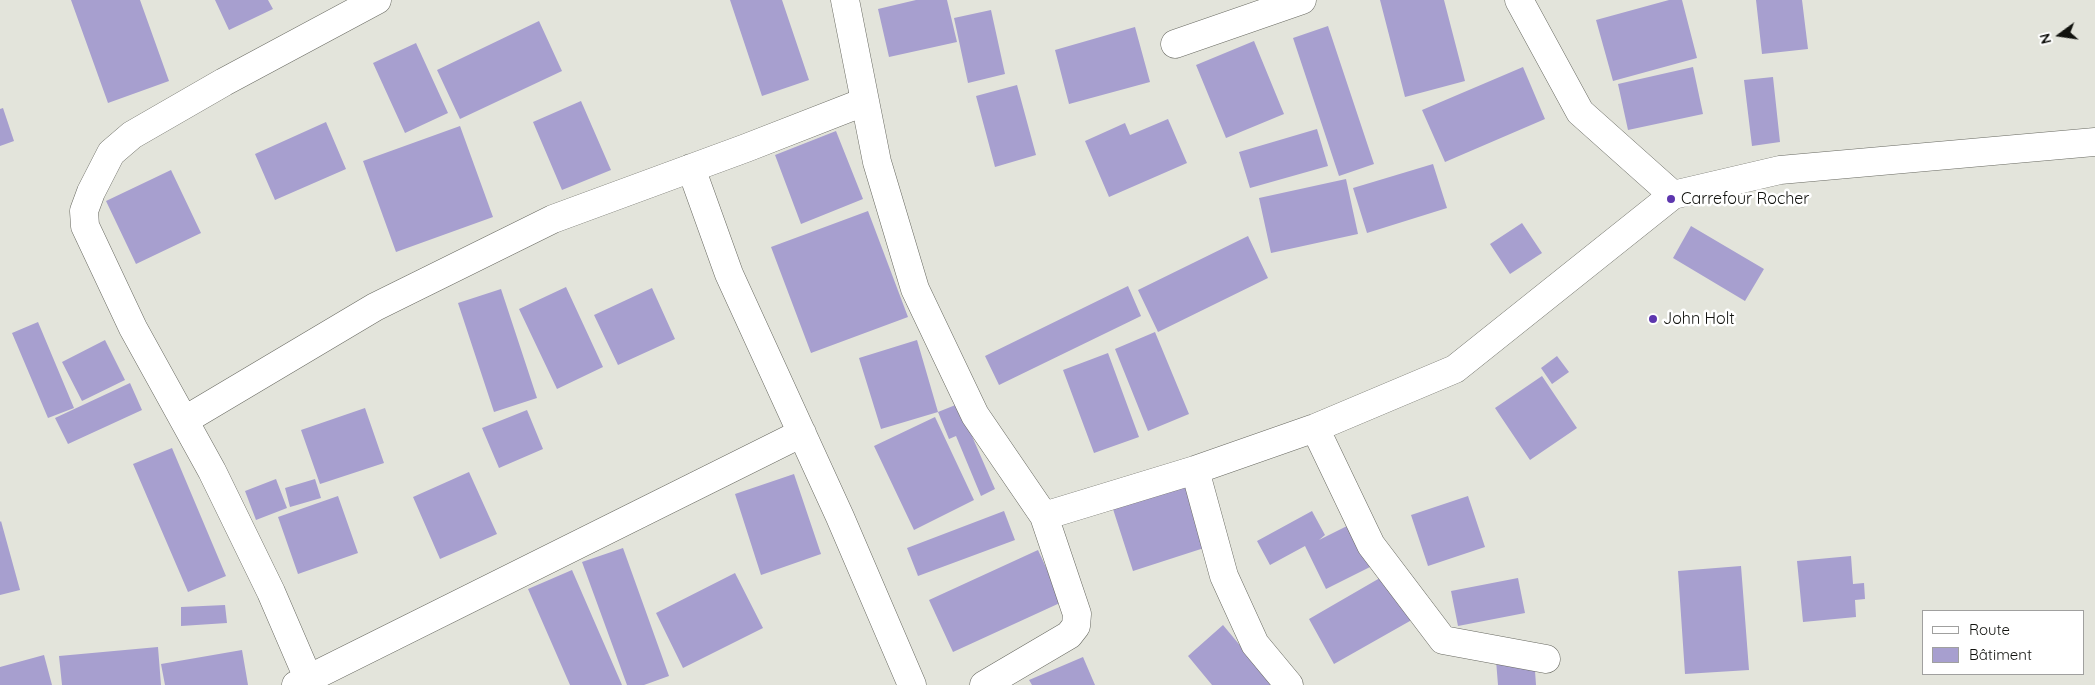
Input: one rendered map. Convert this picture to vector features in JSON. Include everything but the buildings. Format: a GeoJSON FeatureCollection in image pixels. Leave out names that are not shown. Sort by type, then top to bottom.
{"type":"FeatureCollection","features":[{"type":"Feature","properties":{"kind":"street"},"geometry":{"type":"LineString","coordinates":[[376,0],[224,82],[132,135],[111,153],[91,192],[84,212],[86,226],[133,328],[212,471],[271,592],[305,683],[802,433]]}},
{"type":"Feature","properties":{"kind":"street"},"geometry":{"type":"LineString","coordinates":[[845,0],[877,162],[915,290],[975,414],[1044,516],[1076,614],[1076,626],[1069,635],[984,685]]}},
{"type":"Feature","properties":{"kind":"street"},"geometry":{"type":"LineString","coordinates":[[1175,44],[1302,0]]}},
{"type":"Feature","properties":{"kind":"street"},"geometry":{"type":"LineString","coordinates":[[1519,0],[1580,112],[1673,195]]}},
{"type":"Feature","properties":{"kind":"street"},"geometry":{"type":"LineString","coordinates":[[185,420],[375,307],[553,219],[864,102]]}},
{"type":"Feature","properties":{"kind":"street"},"geometry":{"type":"LineString","coordinates":[[1044,516],[1195,470],[1315,428],[1455,369],[1673,195],[1780,170],[2095,142]]}},
{"type":"Feature","properties":{"kind":"street"},"geometry":{"type":"LineString","coordinates":[[691,168],[729,274],[802,433],[912,685]]}},
{"type":"Feature","properties":{"kind":"street"},"geometry":{"type":"LineString","coordinates":[[1315,428],[1371,545],[1444,640],[1546,659]]}},
{"type":"Feature","properties":{"kind":"street"},"geometry":{"type":"LineString","coordinates":[[1195,470],[1224,576],[1255,644],[1289,685]]}},
{"type":"Feature","properties":{"kind":"place","name":"Carrefour Rocher"},"geometry":{"type":"Point","coordinates":[1671,199]}},
{"type":"Feature","properties":{"kind":"place","name":"John Holt"},"geometry":{"type":"Point","coordinates":[1653,319]}}]}
